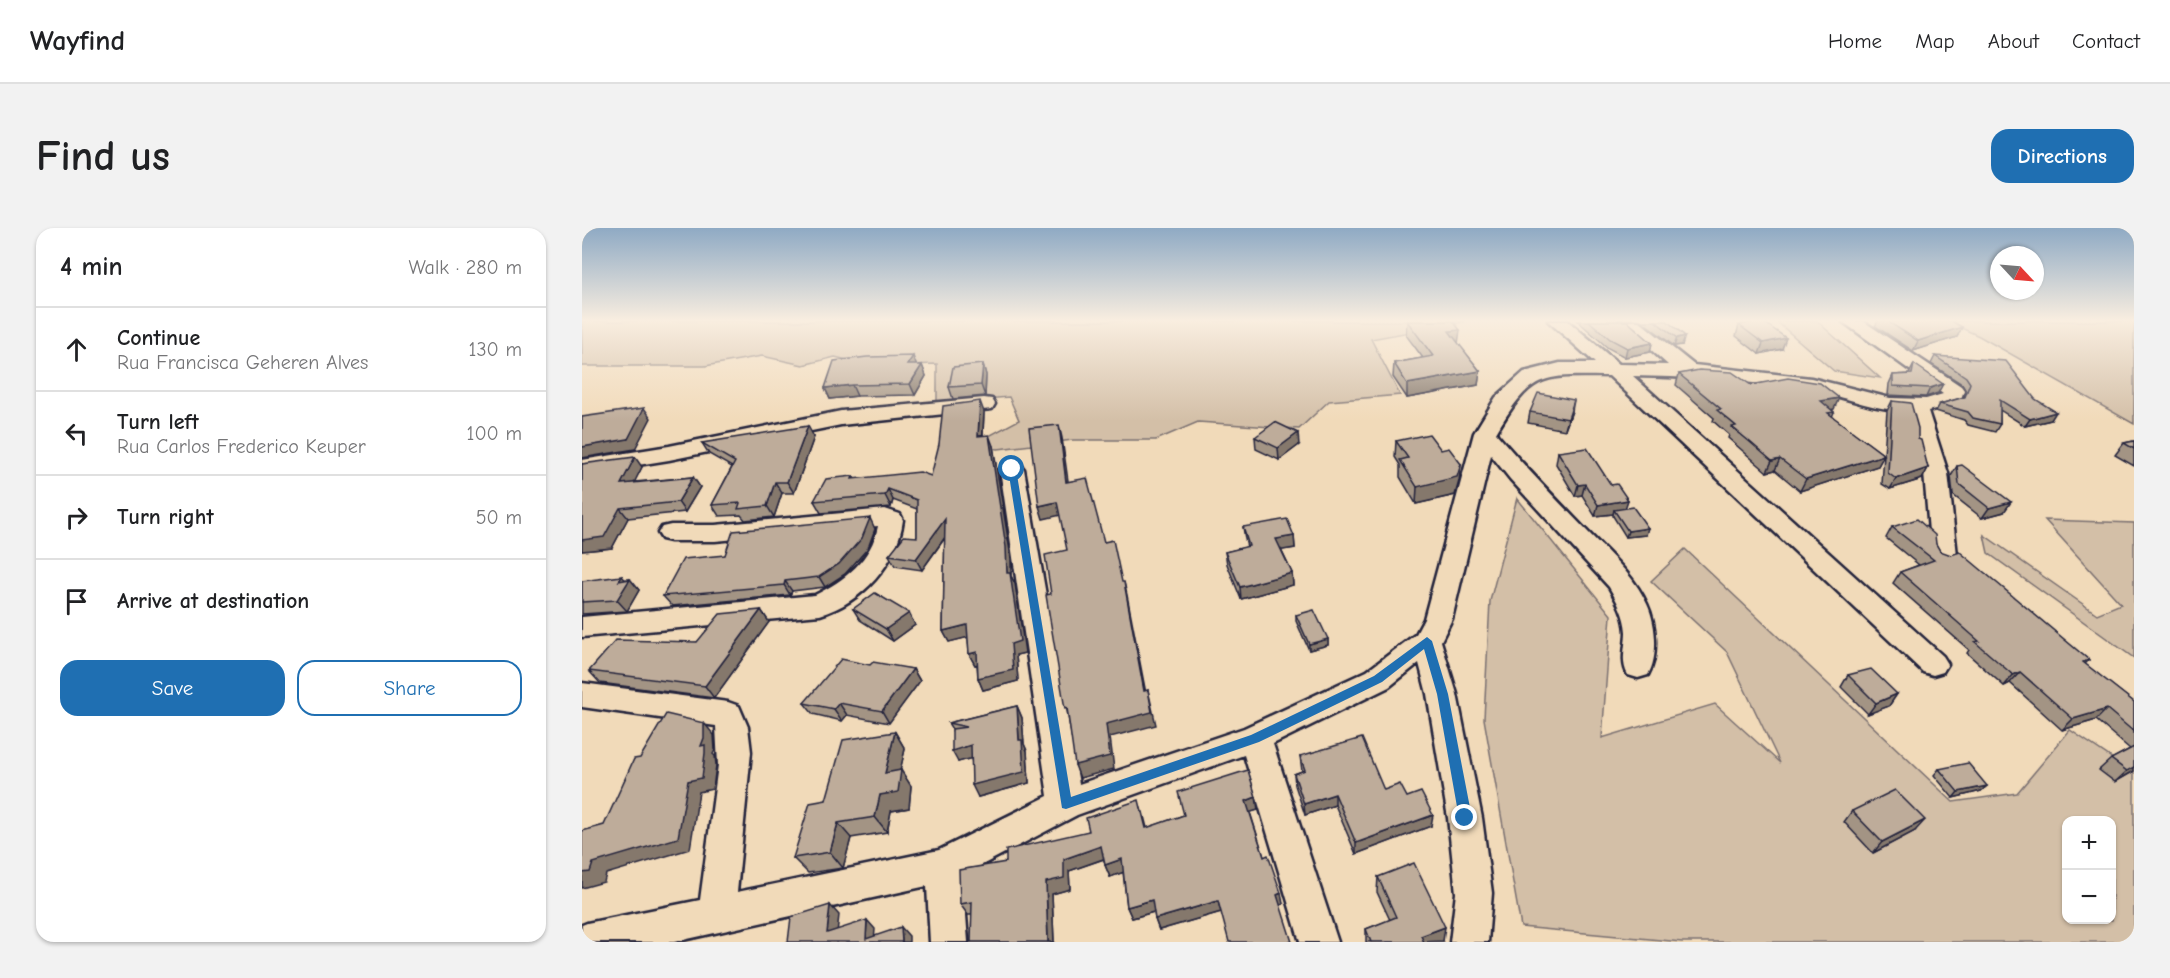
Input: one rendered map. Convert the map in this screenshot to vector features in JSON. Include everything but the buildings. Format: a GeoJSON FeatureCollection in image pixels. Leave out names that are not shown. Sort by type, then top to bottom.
{"type":"FeatureCollection","features":[{"type":"Feature","properties":{"kind":"street"},"geometry":{"type":"LineString","coordinates":[[1596,354],[1933,664]]}},
{"type":"Feature","properties":{"kind":"street"},"geometry":{"type":"LineString","coordinates":[[1668,354],[1688,371]]}},
{"type":"Feature","properties":{"kind":"street"},"geometry":{"type":"LineString","coordinates":[[587,942],[944,866],[1066,804],[1255,738],[1378,679],[1427,641],[1438,619],[1485,433],[1507,397],[1531,376],[1560,369],[1688,371],[1811,384],[1868,400],[1916,406],[1945,402],[1953,398],[1955,394],[1935,376],[1902,354]]}},
{"type":"Feature","properties":{"kind":"street"},"geometry":{"type":"LineString","coordinates":[[582,466],[669,453],[841,418],[984,404]]}},
{"type":"Feature","properties":{"kind":"street"},"geometry":{"type":"LineString","coordinates":[[1916,406],[1936,473],[1944,555]]}},
{"type":"Feature","properties":{"kind":"street"},"geometry":{"type":"LineString","coordinates":[[1485,433],[1518,474],[1618,580],[1634,606],[1640,631],[1638,667]]}},
{"type":"Feature","properties":{"kind":"street"},"geometry":{"type":"LineString","coordinates":[[1012,469],[1066,804]]}},
{"type":"Feature","properties":{"kind":"street"},"geometry":{"type":"LineString","coordinates":[[582,627],[820,605],[852,588],[864,575],[880,554],[890,535],[891,520],[885,517],[715,533],[671,533]]}},
{"type":"Feature","properties":{"kind":"street"},"geometry":{"type":"LineString","coordinates":[[1427,641],[1442,694],[1465,818],[1474,892],[1469,942]]}},
{"type":"Feature","properties":{"kind":"street"},"geometry":{"type":"LineString","coordinates":[[582,695],[728,715],[732,726],[735,768],[727,814],[717,913]]}},
{"type":"Feature","properties":{"kind":"street"},"geometry":{"type":"LineString","coordinates":[[1255,738],[1319,942]]}},
{"type":"Feature","properties":{"kind":"street"},"geometry":{"type":"LineString","coordinates":[[944,866],[949,942]]}},
{"type":"Feature","properties":{"kind":"shaded area"},"geometry":{"type":"Polygon","coordinates":[[[582,354],[1379,354],[1400,395],[1329,401],[1299,429],[1198,422],[1156,440],[1073,440],[998,449],[972,445],[1019,420],[1009,397],[937,403],[937,364],[873,366],[835,357],[803,365],[762,356],[705,366],[582,366],[582,354]]]}},
{"type":"Feature","properties":{"kind":"shaded area"},"geometry":{"type":"Polygon","coordinates":[[[1815,354],[1854,354],[1880,378],[1834,371],[1815,354]]]}},
{"type":"Feature","properties":{"kind":"shaded area"},"geometry":{"type":"Polygon","coordinates":[[[2011,354],[2134,354],[2134,424],[2011,354]]]}},
{"type":"Feature","properties":{"kind":"shaded area"},"geometry":{"type":"Polygon","coordinates":[[[1517,498],[1611,615],[1602,738],[1715,704],[1780,763],[1727,652],[1651,581],[1685,549],[1953,802],[2017,793],[2070,730],[2134,773],[2134,942],[1682,942],[1521,927],[1484,719],[1490,601],[1517,498]]]}},
{"type":"Feature","properties":{"kind":"shaded area"},"geometry":{"type":"Polygon","coordinates":[[[2045,520],[2134,523],[2134,658],[1988,553],[1984,535],[2097,614],[2121,604],[2045,520]]]}},
{"type":"Feature","properties":{"kind":"route"},"geometry":{"type":"LineString","coordinates":[[1012,469],[1066,804],[1255,738],[1378,679],[1427,641],[1442,694],[1465,818]]}}]}
